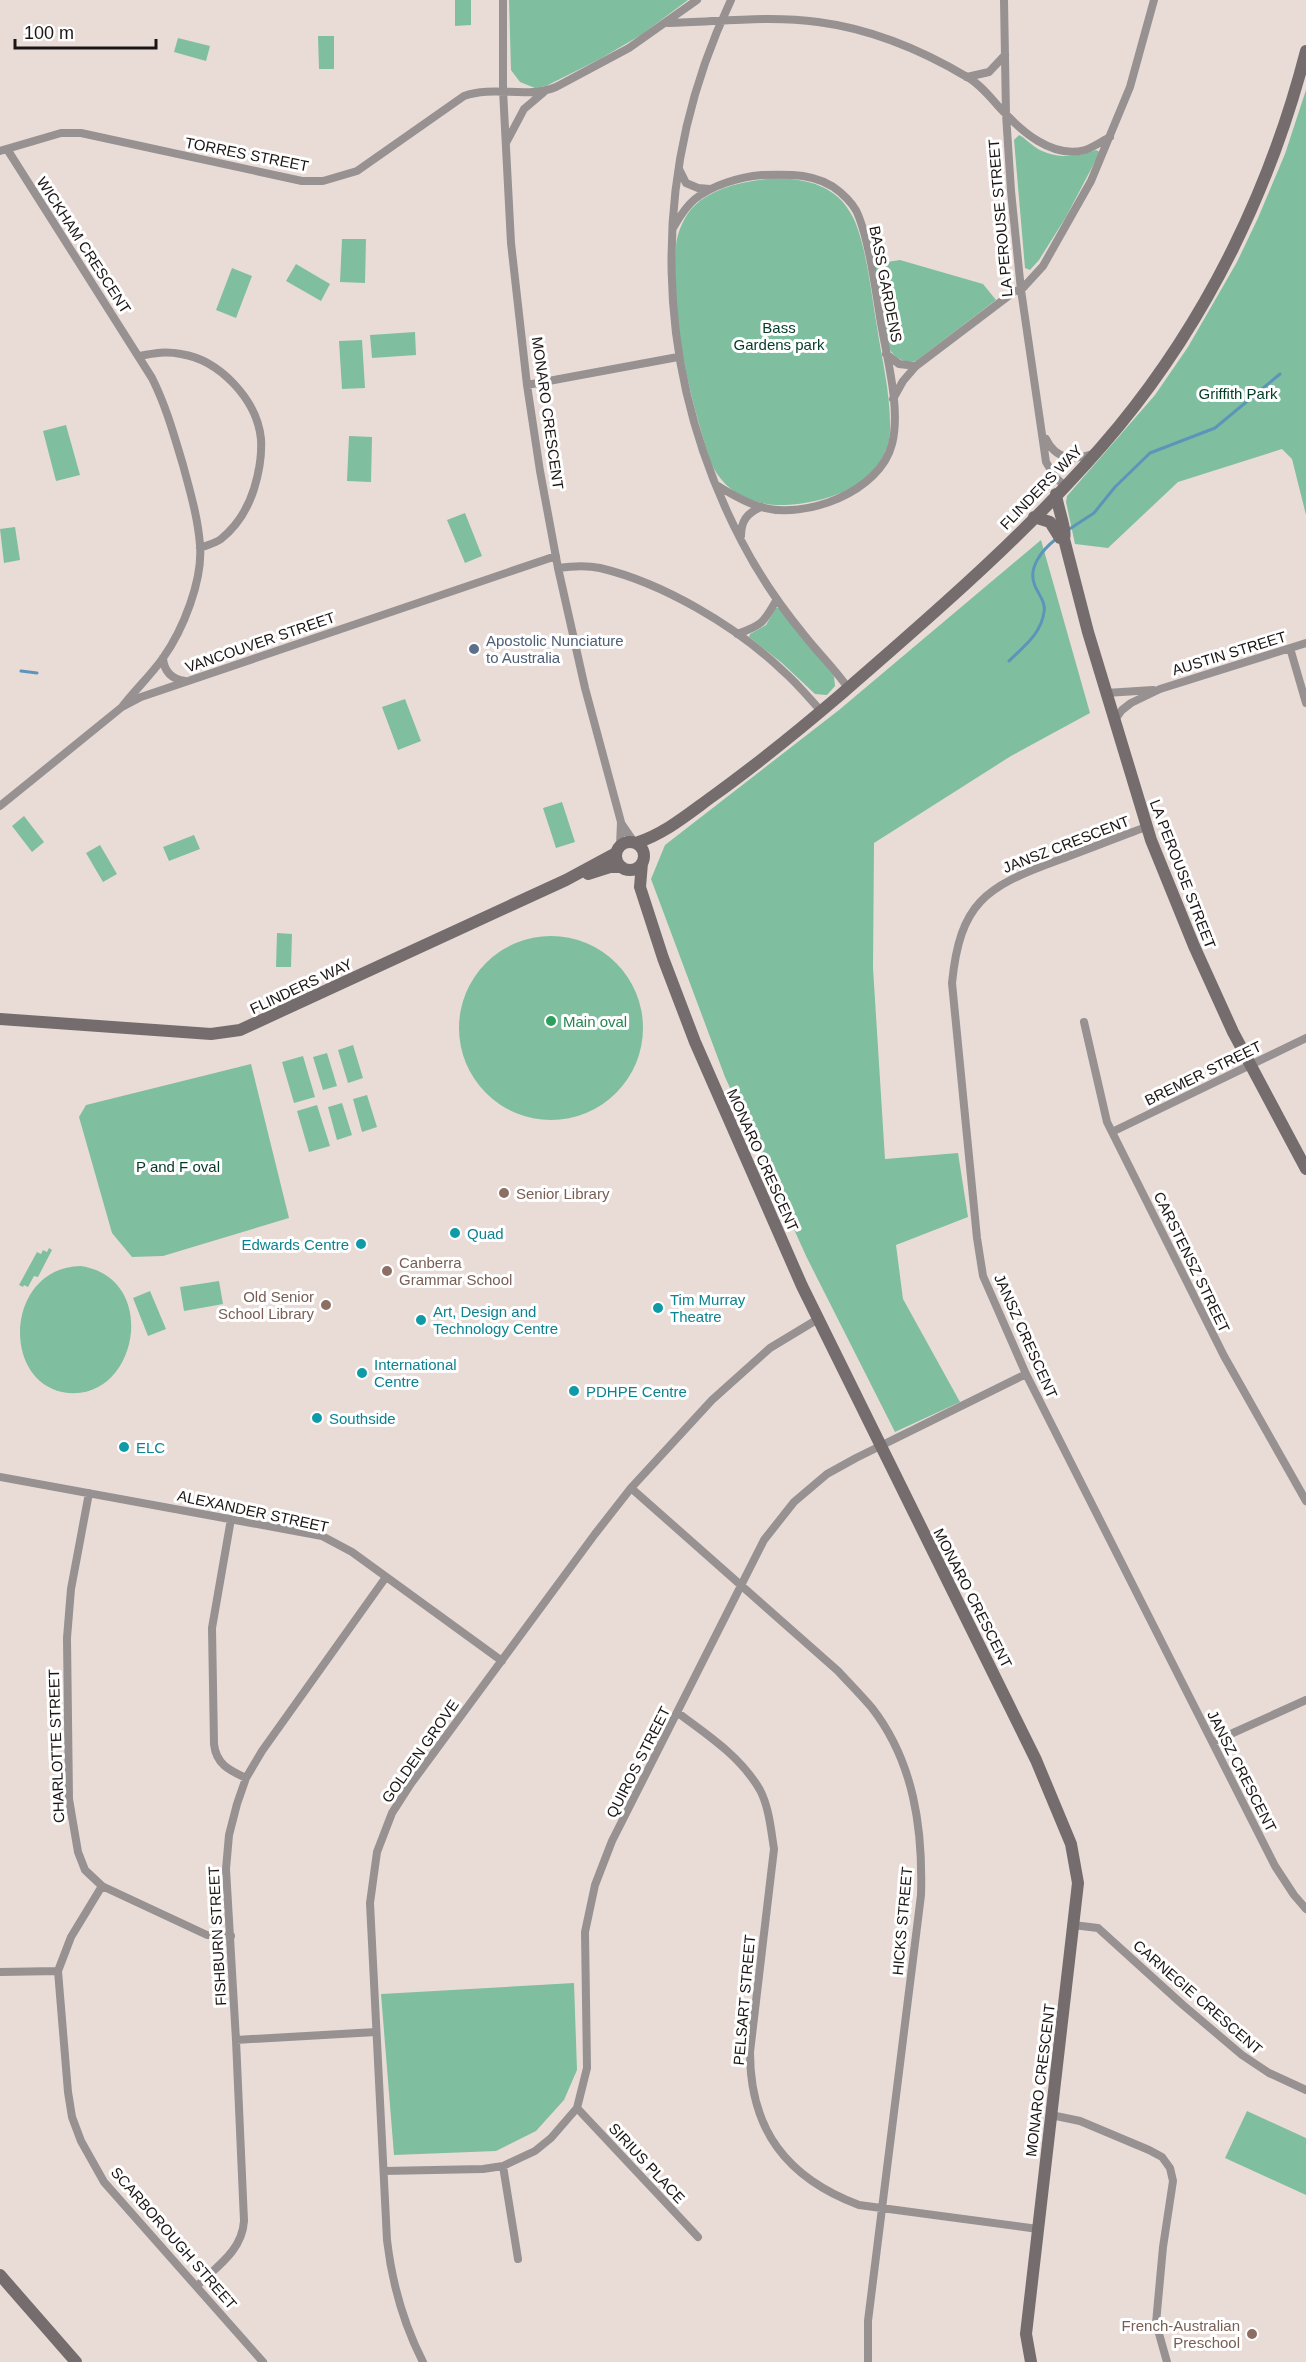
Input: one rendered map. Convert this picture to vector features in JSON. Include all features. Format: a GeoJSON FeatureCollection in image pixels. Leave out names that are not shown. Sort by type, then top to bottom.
{"type":"FeatureCollection","features":[{"type":"Feature","properties":{"kind":"street","name":"MONARO CRESCENT"},"geometry":{"type":"LineString","coordinates":[[503,0],[503,90],[511,243],[527,385],[540,471],[558,568],[585,688],[621,822],[635,843]]}},
{"type":"Feature","properties":{"kind":"street"},"geometry":{"type":"LineString","coordinates":[[506,143],[524,110],[545,91],[594,68],[667,23],[697,0]]}},
{"type":"Feature","properties":{"kind":"street"},"geometry":{"type":"LineString","coordinates":[[731,0],[720,21],[696,87],[678,166],[671,257],[678,357],[697,434],[742,542],[777,599],[848,688]]}},
{"type":"Feature","properties":{"kind":"street","name":"LA PEROUSE STREET"},"geometry":{"type":"LineString","coordinates":[[1004,0],[1006,114],[1021,290],[1046,462],[1060,490],[1059,512],[1063,536],[1088,632],[1146,827],[1194,946],[1250,1066],[1306,1169]]}},
{"type":"Feature","properties":{"kind":"street"},"geometry":{"type":"LineString","coordinates":[[893,400],[903,381],[916,366],[1015,291],[1021,290],[1043,266],[1091,181],[1110,137],[1130,87],[1154,0]]}},
{"type":"Feature","properties":{"kind":"street"},"geometry":{"type":"LineString","coordinates":[[667,23],[789,19],[818,22],[883,36],[920,51],[967,77],[1031,137],[1049,146],[1068,152],[1086,149],[1110,137]]}},
{"type":"Feature","properties":{"kind":"street","name":"FLINDERS WAY"},"geometry":{"type":"LineString","coordinates":[[635,843],[658,836],[728,786],[821,711],[942,607],[1034,517],[1095,453],[1156,377],[1209,295],[1261,191],[1281,138],[1306,51]]}},
{"type":"Feature","properties":{"kind":"street"},"geometry":{"type":"LineString","coordinates":[[967,77],[989,72],[1005,55]]}},
{"type":"Feature","properties":{"kind":"street","name":"TORRES STREET"},"geometry":{"type":"LineString","coordinates":[[3,150],[62,133],[81,133],[302,181],[324,181],[357,171],[464,96],[485,90],[545,91]]}},
{"type":"Feature","properties":{"kind":"street","name":"WICKHAM CRESCENT"},"geometry":{"type":"LineString","coordinates":[[3,150],[140,356],[162,398],[194,504],[200,548],[190,605],[163,658],[122,707]]}},
{"type":"Feature","properties":{"kind":"street"},"geometry":{"type":"LineString","coordinates":[[678,166],[686,183],[698,188],[711,189]]}},
{"type":"Feature","properties":{"kind":"street","name":"BASS GARDENS"},"geometry":{"type":"LineString","coordinates":[[672,229],[695,199],[711,189],[732,181],[786,174],[809,176],[830,184],[840,192],[858,214],[868,251],[886,354],[895,427],[892,445],[887,458],[874,476],[856,491],[809,507],[777,510],[761,507],[736,497],[716,484]]}},
{"type":"Feature","properties":{"kind":"street"},"geometry":{"type":"LineString","coordinates":[[140,356],[160,352],[183,354],[206,362],[227,377],[246,398],[256,420],[261,438],[261,460],[250,502],[237,523],[220,540],[200,548]]}},
{"type":"Feature","properties":{"kind":"street"},"geometry":{"type":"LineString","coordinates":[[886,354],[899,364],[916,366]]}},
{"type":"Feature","properties":{"kind":"street"},"geometry":{"type":"LineString","coordinates":[[527,385],[678,357]]}},
{"type":"Feature","properties":{"kind":"street"},"geometry":{"type":"LineString","coordinates":[[1043,433],[1049,446],[1064,457],[1081,458],[1095,453]]}},
{"type":"Feature","properties":{"kind":"street"},"geometry":{"type":"LineString","coordinates":[[742,542],[741,524],[752,511],[761,507]]}},
{"type":"Feature","properties":{"kind":"street"},"geometry":{"type":"LineString","coordinates":[[1034,517],[1050,522],[1063,536]]}},
{"type":"Feature","properties":{"kind":"street","name":"VANCOUVER STREET"},"geometry":{"type":"LineString","coordinates":[[0,806],[122,707],[141,697],[556,556]]}},
{"type":"Feature","properties":{"kind":"street"},"geometry":{"type":"LineString","coordinates":[[558,568],[595,567],[677,597],[737,634],[783,670],[821,711]]}},
{"type":"Feature","properties":{"kind":"street"},"geometry":{"type":"LineString","coordinates":[[737,634],[760,625],[768,618],[777,599]]}},
{"type":"Feature","properties":{"kind":"street","name":"AUSTIN STREET"},"geometry":{"type":"LineString","coordinates":[[1114,721],[1132,702],[1160,689],[1306,643]]}},
{"type":"Feature","properties":{"kind":"street"},"geometry":{"type":"LineString","coordinates":[[1290,648],[1306,703]]}},
{"type":"Feature","properties":{"kind":"street"},"geometry":{"type":"LineString","coordinates":[[163,658],[165,667],[172,677],[188,682]]}},
{"type":"Feature","properties":{"kind":"street","name":"AUSTIN STREET"},"geometry":{"type":"LineString","coordinates":[[1106,693],[1160,689]]}},
{"type":"Feature","properties":{"kind":"street","name":"MONARO CRESCENT"},"geometry":{"type":"LineString","coordinates":[[618,849],[621,822]]}},
{"type":"Feature","properties":{"kind":"street","name":"JANSZ CRESCENT"},"geometry":{"type":"LineString","coordinates":[[1146,827],[1024,872],[1000,884],[984,897],[970,915],[957,946],[952,983],[973,1210],[980,1258],[983,1276],[1026,1374],[1275,1866],[1306,1909]]}},
{"type":"Feature","properties":{"kind":"street","name":"FLINDERS WAY"},"geometry":{"type":"LineString","coordinates":[[643,859],[658,836]]}},
{"type":"Feature","properties":{"kind":"street"},"geometry":{"type":"LineString","coordinates":[[627,842],[635,843],[643,859],[635,869],[624,868],[617,861],[618,849],[627,842]]}},
{"type":"Feature","properties":{"kind":"street","name":"FLINDERS WAY"},"geometry":{"type":"LineString","coordinates":[[0,1019],[211,1034],[233,1032],[567,880],[618,849]]}},
{"type":"Feature","properties":{"kind":"street","name":"MONARO CRESCENT"},"geometry":{"type":"LineString","coordinates":[[640,887],[643,859]]}},
{"type":"Feature","properties":{"kind":"street","name":"MONARO CRESCENT"},"geometry":{"type":"LineString","coordinates":[[624,868],[640,887],[663,958],[695,1042],[818,1319],[985,1654],[1058,1809],[1071,1845],[1078,1884],[1026,2334],[1031,2362]]}},
{"type":"Feature","properties":{"kind":"street","name":"FLINDERS WAY"},"geometry":{"type":"LineString","coordinates":[[567,880],[599,870],[624,868]]}},
{"type":"Feature","properties":{"kind":"street","name":"FLINDERS WAY"},"geometry":{"type":"LineString","coordinates":[[0,1027],[29,1022]]}},
{"type":"Feature","properties":{"kind":"street","name":"CARSTENSZ STREET"},"geometry":{"type":"LineString","coordinates":[[1084,1022],[1107,1122],[1224,1356],[1305,1495]]}},
{"type":"Feature","properties":{"kind":"street","name":"BREMER STREET"},"geometry":{"type":"LineString","coordinates":[[1113,1132],[1306,1038]]}},
{"type":"Feature","properties":{"kind":"street","name":"GOLDEN GROVE"},"geometry":{"type":"LineString","coordinates":[[423,2362],[401,2311],[390,2267],[370,1903],[372,1871],[379,1843],[392,1813],[410,1785],[556,1584],[632,1488],[680,1434],[730,1384],[771,1348],[818,1319]]}},
{"type":"Feature","properties":{"kind":"street","name":"QUIROS STREET"},"geometry":{"type":"LineString","coordinates":[[384,2171],[483,2169],[503,2166],[535,2151],[551,2138],[577,2108],[587,2068],[584,1961],[588,1909],[602,1862],[764,1539],[794,1502],[827,1474],[1026,1374]]}},
{"type":"Feature","properties":{"kind":"street","name":"ALEXANDER STREET"},"geometry":{"type":"LineString","coordinates":[[0,1477],[322,1536],[340,1544],[502,1661]]}},
{"type":"Feature","properties":{"kind":"street","name":"HICKS STREET"},"geometry":{"type":"LineString","coordinates":[[632,1488],[837,1671],[872,1709],[902,1761],[917,1811],[921,1837],[921,1895],[868,2321],[868,2362]]}},
{"type":"Feature","properties":{"kind":"street","name":"CHARLOTTE STREET"},"geometry":{"type":"LineString","coordinates":[[89,1493],[68,1611],[69,1799],[78,1852],[85,1870],[102,1886],[207,1935],[231,1936]]}},
{"type":"Feature","properties":{"kind":"street"},"geometry":{"type":"LineString","coordinates":[[231,1519],[213,1616],[213,1744],[219,1761],[228,1770],[246,1778]]}},
{"type":"Feature","properties":{"kind":"street","name":"FISHBURN STREET"},"geometry":{"type":"LineString","coordinates":[[197,2286],[236,2248],[243,2231],[226,1853],[232,1820],[246,1778],[262,1750],[386,1576]]}},
{"type":"Feature","properties":{"kind":"street"},"geometry":{"type":"LineString","coordinates":[[1213,1742],[1306,1700]]}},
{"type":"Feature","properties":{"kind":"street","name":"PELSART STREET"},"geometry":{"type":"LineString","coordinates":[[678,1713],[718,1743],[741,1765],[760,1791],[769,1818],[774,1849],[750,2052],[754,2096],[764,2124],[780,2151],[806,2179],[833,2195],[859,2205],[882,2210],[1038,2229]]}},
{"type":"Feature","properties":{"kind":"street","name":"SCARBOROUGH STREET"},"geometry":{"type":"LineString","coordinates":[[102,1886],[71,1937],[58,1971],[72,2116],[81,2140],[104,2182],[263,2362]]}},
{"type":"Feature","properties":{"kind":"street","name":"CARNEGIE CRESCENT"},"geometry":{"type":"LineString","coordinates":[[1074,1925],[1098,1928],[1242,2055],[1269,2073],[1306,2090]]}},
{"type":"Feature","properties":{"kind":"street"},"geometry":{"type":"LineString","coordinates":[[0,1972],[58,1971]]}},
{"type":"Feature","properties":{"kind":"street"},"geometry":{"type":"LineString","coordinates":[[236,2040],[376,2032]]}},
{"type":"Feature","properties":{"kind":"street","name":"SIRIUS PLACE"},"geometry":{"type":"LineString","coordinates":[[577,2108],[698,2237]]}},
{"type":"Feature","properties":{"kind":"street"},"geometry":{"type":"LineString","coordinates":[[1051,2115],[1071,2118],[1093,2126],[1162,2157],[1170,2168],[1173,2181],[1163,2247],[1156,2323],[1167,2362]]}},
{"type":"Feature","properties":{"kind":"street"},"geometry":{"type":"LineString","coordinates":[[503,2166],[518,2259]]}},
{"type":"Feature","properties":{"kind":"street"},"geometry":{"type":"LineString","coordinates":[[0,2275],[76,2362]]}},
{"type":"Feature","properties":{"kind":"green space"},"geometry":{"type":"Polygon","coordinates":[[[455,0],[471,0],[471,25],[455,26],[455,0]]]}},
{"type":"Feature","properties":{"kind":"green space"},"geometry":{"type":"Polygon","coordinates":[[[509,0],[688,0],[641,35],[600,59],[546,86],[535,88],[520,82],[511,70],[509,0]]]}},
{"type":"Feature","properties":{"kind":"green space"},"geometry":{"type":"Polygon","coordinates":[[[318,36],[334,36],[334,69],[319,69],[318,36]]]}},
{"type":"Feature","properties":{"kind":"green space"},"geometry":{"type":"Polygon","coordinates":[[[178,38],[210,46],[206,61],[174,52],[178,38]]]}},
{"type":"Feature","properties":{"kind":"green space","name":"Griffith Park"},"geometry":{"type":"Polygon","coordinates":[[[1306,90],[1306,515],[1292,459],[1282,449],[1178,482],[1108,548],[1075,544],[1066,502],[1067,496],[1155,395],[1188,347],[1237,262],[1258,218],[1285,154],[1306,90]]]}},
{"type":"Feature","properties":{"kind":"green space"},"geometry":{"type":"Polygon","coordinates":[[[1019,135],[1049,154],[1073,156],[1096,150],[1100,152],[1066,217],[1039,260],[1030,270],[1025,268],[1014,140],[1019,135]]]}},
{"type":"Feature","properties":{"kind":"green space","name":"Bass Gardens park"},"geometry":{"type":"Polygon","coordinates":[[[775,178],[811,183],[827,190],[842,201],[853,218],[864,249],[869,275],[890,417],[890,436],[886,449],[878,465],[868,476],[857,485],[830,497],[786,505],[768,504],[742,496],[727,486],[714,469],[696,413],[680,341],[674,268],[680,228],[697,203],[717,191],[740,183],[775,178]]]}},
{"type":"Feature","properties":{"kind":"green space"},"geometry":{"type":"Polygon","coordinates":[[[342,239],[366,239],[365,283],[340,282],[342,239]]]}},
{"type":"Feature","properties":{"kind":"green space"},"geometry":{"type":"Polygon","coordinates":[[[900,260],[983,284],[996,300],[916,361],[900,359],[889,348],[874,264],[900,260]]]}},
{"type":"Feature","properties":{"kind":"green space"},"geometry":{"type":"Polygon","coordinates":[[[296,264],[330,284],[321,301],[286,281],[296,264]]]}},
{"type":"Feature","properties":{"kind":"green space"},"geometry":{"type":"Polygon","coordinates":[[[232,268],[252,276],[236,318],[216,310],[232,268]]]}},
{"type":"Feature","properties":{"kind":"green space"},"geometry":{"type":"Polygon","coordinates":[[[415,332],[416,355],[372,358],[370,335],[415,332]]]}},
{"type":"Feature","properties":{"kind":"green space"},"geometry":{"type":"Polygon","coordinates":[[[362,340],[365,388],[342,389],[339,341],[362,340]]]}},
{"type":"Feature","properties":{"kind":"green space"},"geometry":{"type":"Polygon","coordinates":[[[66,425],[80,475],[56,481],[43,431],[66,425]]]}},
{"type":"Feature","properties":{"kind":"green space"},"geometry":{"type":"Polygon","coordinates":[[[349,436],[372,437],[371,482],[347,481],[349,436]]]}},
{"type":"Feature","properties":{"kind":"green space"},"geometry":{"type":"Polygon","coordinates":[[[465,513],[482,556],[465,563],[447,520],[465,513]]]}},
{"type":"Feature","properties":{"kind":"green space"},"geometry":{"type":"Polygon","coordinates":[[[15,527],[20,560],[4,563],[0,529],[15,527]]]}},
{"type":"Feature","properties":{"kind":"green space"},"geometry":{"type":"Polygon","coordinates":[[[1041,540],[1090,713],[1011,756],[874,843],[873,968],[885,1159],[958,1153],[968,1217],[896,1245],[903,1299],[960,1402],[895,1432],[807,1258],[725,1077],[651,879],[665,845],[839,710],[1041,540]]]}},
{"type":"Feature","properties":{"kind":"green space"},"geometry":{"type":"Polygon","coordinates":[[[776,608],[779,608],[834,676],[835,686],[827,695],[815,694],[782,663],[749,637],[750,634],[766,625],[776,608]]]}},
{"type":"Feature","properties":{"kind":"green space"},"geometry":{"type":"Polygon","coordinates":[[[405,699],[421,741],[398,750],[382,707],[405,699]]]}},
{"type":"Feature","properties":{"kind":"green space"},"geometry":{"type":"Polygon","coordinates":[[[562,802],[575,842],[556,848],[543,808],[562,802]]]}},
{"type":"Feature","properties":{"kind":"green space"},"geometry":{"type":"Polygon","coordinates":[[[24,816],[44,842],[32,852],[12,826],[24,816]]]}},
{"type":"Feature","properties":{"kind":"green space"},"geometry":{"type":"Polygon","coordinates":[[[194,835],[200,849],[169,861],[163,847],[194,835]]]}},
{"type":"Feature","properties":{"kind":"green space"},"geometry":{"type":"Polygon","coordinates":[[[100,845],[117,874],[103,882],[86,853],[100,845]]]}},
{"type":"Feature","properties":{"kind":"green space"},"geometry":{"type":"Polygon","coordinates":[[[277,933],[292,934],[291,967],[276,967],[277,933]]]}},
{"type":"Feature","properties":{"kind":"green space","name":"Main oval"},"geometry":{"type":"Polygon","coordinates":[[[551,936],[586,943],[602,951],[616,963],[628,977],[636,993],[643,1028],[636,1063],[628,1079],[616,1093],[602,1105],[586,1113],[551,1120],[516,1113],[500,1105],[486,1093],[474,1079],[466,1063],[459,1028],[466,993],[474,977],[486,963],[500,951],[516,943],[551,936]]]}},
{"type":"Feature","properties":{"kind":"green space"},"geometry":{"type":"Polygon","coordinates":[[[353,1045],[363,1078],[348,1083],[338,1050],[353,1045]]]}},
{"type":"Feature","properties":{"kind":"green space"},"geometry":{"type":"Polygon","coordinates":[[[327,1053],[337,1086],[323,1090],[313,1057],[327,1053]]]}},
{"type":"Feature","properties":{"kind":"green space"},"geometry":{"type":"Polygon","coordinates":[[[303,1056],[315,1097],[294,1103],[282,1062],[303,1056]]]}},
{"type":"Feature","properties":{"kind":"green space","name":"P and F oval"},"geometry":{"type":"Polygon","coordinates":[[[251,1064],[289,1218],[163,1256],[132,1257],[112,1233],[79,1117],[86,1105],[251,1064]]]}},
{"type":"Feature","properties":{"kind":"green space"},"geometry":{"type":"Polygon","coordinates":[[[367,1095],[377,1127],[362,1132],[353,1099],[367,1095]]]}},
{"type":"Feature","properties":{"kind":"green space"},"geometry":{"type":"Polygon","coordinates":[[[342,1103],[352,1135],[337,1140],[328,1107],[342,1103]]]}},
{"type":"Feature","properties":{"kind":"green space"},"geometry":{"type":"Polygon","coordinates":[[[317,1105],[330,1146],[309,1152],[297,1111],[317,1105]]]}},
{"type":"Feature","properties":{"kind":"green space"},"geometry":{"type":"Polygon","coordinates":[[[49,1248],[52,1250],[38,1277],[34,1276],[28,1287],[19,1285],[37,1252],[41,1254],[43,1250],[47,1252],[49,1248]]]}},
{"type":"Feature","properties":{"kind":"green space"},"geometry":{"type":"Polygon","coordinates":[[[81,1266],[107,1276],[123,1293],[131,1316],[130,1340],[122,1362],[108,1380],[87,1391],[62,1392],[42,1383],[28,1367],[21,1346],[20,1324],[26,1303],[38,1284],[56,1271],[81,1266]]]}},
{"type":"Feature","properties":{"kind":"green space"},"geometry":{"type":"Polygon","coordinates":[[[219,1281],[223,1304],[184,1311],[180,1287],[219,1281]]]}},
{"type":"Feature","properties":{"kind":"green space"},"geometry":{"type":"Polygon","coordinates":[[[150,1291],[166,1329],[148,1336],[133,1298],[150,1291]]]}},
{"type":"Feature","properties":{"kind":"green space"},"geometry":{"type":"Polygon","coordinates":[[[574,1983],[577,2070],[564,2100],[536,2131],[496,2151],[394,2155],[381,1994],[574,1983]]]}},
{"type":"Feature","properties":{"kind":"green space"},"geometry":{"type":"Polygon","coordinates":[[[1247,2111],[1306,2138],[1306,2195],[1225,2158],[1247,2111]]]}},
{"type":"Feature","properties":{"kind":"waterway"},"geometry":{"type":"LineString","coordinates":[[1068,530],[1094,513],[1115,487],[1150,453],[1215,428],[1280,374]]}},
{"type":"Feature","properties":{"kind":"waterway"},"geometry":{"type":"LineString","coordinates":[[1009,661],[1031,639],[1042,620],[1044,605],[1033,579],[1034,566],[1041,554],[1056,539]]}},
{"type":"Feature","properties":{"kind":"waterway"},"geometry":{"type":"LineString","coordinates":[[21,671],[37,673]]}},
{"type":"Feature","properties":{"kind":"place","name":"Apostolic Nunciature to Australia"},"geometry":{"type":"Point","coordinates":[474,649]}},
{"type":"Feature","properties":{"kind":"place","name":"Main oval"},"geometry":{"type":"Point","coordinates":[551,1021]}},
{"type":"Feature","properties":{"kind":"place","name":"Senior Library"},"geometry":{"type":"Point","coordinates":[504,1193]}},
{"type":"Feature","properties":{"kind":"place","name":"Quad"},"geometry":{"type":"Point","coordinates":[455,1233]}},
{"type":"Feature","properties":{"kind":"place","name":"Edwards Centre"},"geometry":{"type":"Point","coordinates":[361,1244]}},
{"type":"Feature","properties":{"kind":"place","name":"Canberra Grammar School"},"geometry":{"type":"Point","coordinates":[387,1271]}},
{"type":"Feature","properties":{"kind":"place","name":"Old Senior School Library"},"geometry":{"type":"Point","coordinates":[326,1305]}},
{"type":"Feature","properties":{"kind":"place","name":"Tim Murray Theatre"},"geometry":{"type":"Point","coordinates":[658,1308]}},
{"type":"Feature","properties":{"kind":"place","name":"Art, Design and Technology Centre"},"geometry":{"type":"Point","coordinates":[421,1320]}},
{"type":"Feature","properties":{"kind":"place","name":"International Centre"},"geometry":{"type":"Point","coordinates":[362,1373]}},
{"type":"Feature","properties":{"kind":"place","name":"PDHPE Centre"},"geometry":{"type":"Point","coordinates":[574,1391]}},
{"type":"Feature","properties":{"kind":"place","name":"Southside"},"geometry":{"type":"Point","coordinates":[317,1418]}},
{"type":"Feature","properties":{"kind":"place","name":"ELC"},"geometry":{"type":"Point","coordinates":[124,1447]}},
{"type":"Feature","properties":{"kind":"place","name":"French-Australian Preschool"},"geometry":{"type":"Point","coordinates":[1252,2334]}}]}
